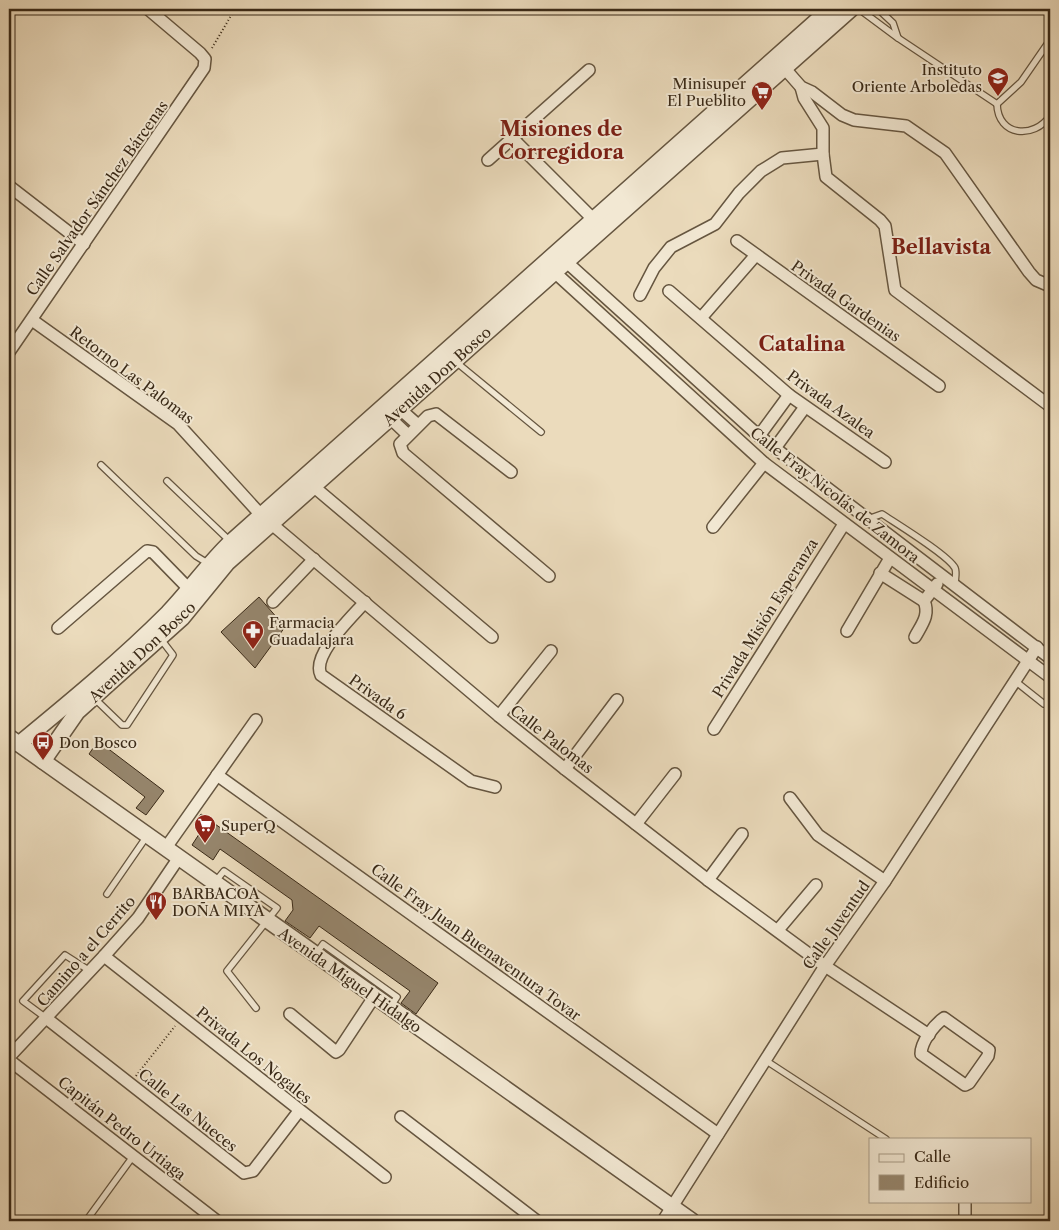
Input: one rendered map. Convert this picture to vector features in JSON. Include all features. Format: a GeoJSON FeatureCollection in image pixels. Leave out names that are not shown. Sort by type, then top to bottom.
{"type":"FeatureCollection","features":[{"type":"Feature","properties":{"kind":"street"},"geometry":{"type":"LineString","coordinates":[[148,9],[194,47],[205,59]]}},
{"type":"Feature","properties":{"kind":"street","name":"Avenida Don Bosco"},"geometry":{"type":"LineString","coordinates":[[43,761],[62,731],[93,696],[182,618],[266,519],[555,262],[625,211],[779,62],[830,9]]}},
{"type":"Feature","properties":{"kind":"street","name":"Avenida Don Bosco"},"geometry":{"type":"LineString","coordinates":[[14,740],[128,651],[190,590],[209,564],[231,542],[313,486],[455,361],[555,262],[594,220],[779,62],[851,9]]}},
{"type":"Feature","properties":{"kind":"street","name":"Calle Salvador Sánchez Bárcenas"},"geometry":{"type":"LineString","coordinates":[[9,352],[201,75],[205,59]]}},
{"type":"Feature","properties":{"kind":"street"},"geometry":{"type":"LineString","coordinates":[[779,62],[801,87],[812,92],[847,118],[906,126],[945,153],[1029,272],[1036,280],[1050,286]]}},
{"type":"Feature","properties":{"kind":"street"},"geometry":{"type":"LineString","coordinates":[[488,160],[589,70]]}},
{"type":"Feature","properties":{"kind":"street"},"geometry":{"type":"LineString","coordinates":[[801,87],[804,98],[824,128],[823,154],[826,177],[885,226],[895,290],[1050,406]]}},
{"type":"Feature","properties":{"kind":"street"},"geometry":{"type":"LineString","coordinates":[[512,138],[594,220]]}},
{"type":"Feature","properties":{"kind":"street"},"geometry":{"type":"LineString","coordinates":[[640,295],[654,268],[671,247],[716,224],[743,189],[771,163],[794,156],[823,154]]}},
{"type":"Feature","properties":{"kind":"street"},"geometry":{"type":"LineString","coordinates":[[9,186],[84,244]]}},
{"type":"Feature","properties":{"kind":"street","name":"Privada Gardenias"},"geometry":{"type":"LineString","coordinates":[[736,240],[939,386]]}},
{"type":"Feature","properties":{"kind":"street"},"geometry":{"type":"LineString","coordinates":[[701,318],[756,255]]}},
{"type":"Feature","properties":{"kind":"street","name":"Calle Fray Nicolás de Zamora"},"geometry":{"type":"LineString","coordinates":[[555,262],[759,436],[1050,658]]}},
{"type":"Feature","properties":{"kind":"street","name":"Calle Fray Nicolás de Zamora"},"geometry":{"type":"LineString","coordinates":[[555,262],[764,463],[1050,677]]}},
{"type":"Feature","properties":{"kind":"street","name":"Privada Azalea"},"geometry":{"type":"LineString","coordinates":[[669,291],[789,395],[885,462]]}},
{"type":"Feature","properties":{"kind":"street","name":"Retorno Las Palomas"},"geometry":{"type":"LineString","coordinates":[[32,320],[178,424],[266,519]]}},
{"type":"Feature","properties":{"kind":"street"},"geometry":{"type":"LineString","coordinates":[[759,436],[789,395]]}},
{"type":"Feature","properties":{"kind":"street"},"geometry":{"type":"LineString","coordinates":[[775,448],[805,407]]}},
{"type":"Feature","properties":{"kind":"street"},"geometry":{"type":"LineString","coordinates":[[395,414],[418,425]]}},
{"type":"Feature","properties":{"kind":"street"},"geometry":{"type":"LineString","coordinates":[[395,414],[408,435]]}},
{"type":"Feature","properties":{"kind":"street"},"geometry":{"type":"LineString","coordinates":[[511,472],[439,416],[431,414],[400,444],[403,453],[548,576]]}},
{"type":"Feature","properties":{"kind":"street"},"geometry":{"type":"LineString","coordinates":[[713,527],[764,463]]}},
{"type":"Feature","properties":{"kind":"street"},"geometry":{"type":"LineString","coordinates":[[784,478],[794,463]]}},
{"type":"Feature","properties":{"kind":"street"},"geometry":{"type":"LineString","coordinates":[[313,486],[492,637]]}},
{"type":"Feature","properties":{"kind":"street","name":"Calle Palomas"},"geometry":{"type":"LineString","coordinates":[[266,519],[499,716],[565,769],[708,880],[825,966],[929,1035]]}},
{"type":"Feature","properties":{"kind":"street","name":"Privada Misión Esperanza"},"geometry":{"type":"LineString","coordinates":[[714,728],[844,524]]}},
{"type":"Feature","properties":{"kind":"street"},"geometry":{"type":"LineString","coordinates":[[58,628],[147,551],[152,552],[190,590]]}},
{"type":"Feature","properties":{"kind":"street"},"geometry":{"type":"LineString","coordinates":[[847,631],[890,558]]}},
{"type":"Feature","properties":{"kind":"street"},"geometry":{"type":"LineString","coordinates":[[273,602],[314,559]]}},
{"type":"Feature","properties":{"kind":"street"},"geometry":{"type":"LineString","coordinates":[[880,574],[924,601],[927,608],[926,618],[916,637]]}},
{"type":"Feature","properties":{"kind":"street"},"geometry":{"type":"LineString","coordinates":[[924,601],[943,575]]}},
{"type":"Feature","properties":{"kind":"street","name":"Privada 6"},"geometry":{"type":"LineString","coordinates":[[364,602],[322,653],[319,670],[321,675],[471,781],[495,787]]}},
{"type":"Feature","properties":{"kind":"street","name":"Calle Juventud"},"geometry":{"type":"LineString","coordinates":[[662,1221],[825,966],[885,882],[1037,647]]}},
{"type":"Feature","properties":{"kind":"street"},"geometry":{"type":"LineString","coordinates":[[499,716],[551,651]]}},
{"type":"Feature","properties":{"kind":"street"},"geometry":{"type":"LineString","coordinates":[[565,769],[617,700]]}},
{"type":"Feature","properties":{"kind":"street"},"geometry":{"type":"LineString","coordinates":[[164,849],[256,720]]}},
{"type":"Feature","properties":{"kind":"street","name":"Avenida Miguel Hidalgo"},"geometry":{"type":"LineString","coordinates":[[14,740],[213,884],[692,1221]]}},
{"type":"Feature","properties":{"kind":"street","name":"Calle Fray Juan Buenaventura Tovar"},"geometry":{"type":"LineString","coordinates":[[217,774],[718,1134]]}},
{"type":"Feature","properties":{"kind":"street"},"geometry":{"type":"LineString","coordinates":[[636,824],[675,774]]}},
{"type":"Feature","properties":{"kind":"street"},"geometry":{"type":"LineString","coordinates":[[790,798],[818,835],[885,882]]}},
{"type":"Feature","properties":{"kind":"street"},"geometry":{"type":"LineString","coordinates":[[708,880],[742,834]]}},
{"type":"Feature","properties":{"kind":"street","name":"Camino a el Cerrito"},"geometry":{"type":"LineString","coordinates":[[9,1058],[138,918],[178,859]]}},
{"type":"Feature","properties":{"kind":"street"},"geometry":{"type":"LineString","coordinates":[[778,930],[816,885]]}},
{"type":"Feature","properties":{"kind":"street","name":"Privada Los Nogales"},"geometry":{"type":"LineString","coordinates":[[104,956],[182,1016],[299,1111],[385,1176]]}},
{"type":"Feature","properties":{"kind":"street"},"geometry":{"type":"LineString","coordinates":[[290,1014],[336,1052],[374,997]]}},
{"type":"Feature","properties":{"kind":"street","name":"Calle Las Nueces"},"geometry":{"type":"LineString","coordinates":[[46,1018],[244,1173],[253,1171],[299,1111]]}},
{"type":"Feature","properties":{"kind":"street"},"geometry":{"type":"LineString","coordinates":[[944,1018],[986,1046],[989,1050],[988,1056],[969,1082],[964,1085],[921,1054],[921,1049],[929,1035],[944,1018]]}},
{"type":"Feature","properties":{"kind":"street","name":"Capitán Pedro Urtiaga"},"geometry":{"type":"LineString","coordinates":[[9,1058],[217,1221]]}},
{"type":"Feature","properties":{"kind":"street"},"geometry":{"type":"LineString","coordinates":[[401,1117],[537,1221]]}},
{"type":"Feature","properties":{"kind":"street"},"geometry":{"type":"LineString","coordinates":[[964,1202],[966,1221]]}},
{"type":"Feature","properties":{"kind":"lane"},"geometry":{"type":"LineString","coordinates":[[859,9],[898,38],[997,104],[999,118],[1005,125],[1027,132],[1036,130],[1050,116]]}},
{"type":"Feature","properties":{"kind":"lane"},"geometry":{"type":"LineString","coordinates":[[878,9],[893,23],[898,38]]}},
{"type":"Feature","properties":{"kind":"lane"},"geometry":{"type":"LineString","coordinates":[[997,104],[1021,82],[1050,40]]}},
{"type":"Feature","properties":{"kind":"lane"},"geometry":{"type":"LineString","coordinates":[[455,361],[541,432]]}},
{"type":"Feature","properties":{"kind":"lane"},"geometry":{"type":"LineString","coordinates":[[100,465],[196,556],[209,564]]}},
{"type":"Feature","properties":{"kind":"lane"},"geometry":{"type":"LineString","coordinates":[[167,481],[231,542]]}},
{"type":"Feature","properties":{"kind":"lane"},"geometry":{"type":"LineString","coordinates":[[868,519],[882,514],[927,545],[952,564],[956,570],[955,584]]}},
{"type":"Feature","properties":{"kind":"lane"},"geometry":{"type":"LineString","coordinates":[[93,696],[122,725],[128,726],[173,655],[160,638]]}},
{"type":"Feature","properties":{"kind":"lane"},"geometry":{"type":"LineString","coordinates":[[1014,681],[1044,704],[1050,704]]}},
{"type":"Feature","properties":{"kind":"lane"},"geometry":{"type":"LineString","coordinates":[[107,894],[147,836]]}},
{"type":"Feature","properties":{"kind":"lane"},"geometry":{"type":"LineString","coordinates":[[256,1008],[227,972],[266,921]]}},
{"type":"Feature","properties":{"kind":"lane"},"geometry":{"type":"LineString","coordinates":[[315,955],[323,944],[397,998],[390,1008]]}},
{"type":"Feature","properties":{"kind":"lane"},"geometry":{"type":"LineString","coordinates":[[46,1018],[23,1001],[65,955],[90,971]]}},
{"type":"Feature","properties":{"kind":"lane"},"geometry":{"type":"LineString","coordinates":[[765,1060],[884,1138]]}},
{"type":"Feature","properties":{"kind":"lane"},"geometry":{"type":"LineString","coordinates":[[86,1221],[134,1155]]}},
{"type":"Feature","properties":{"kind":"path"},"geometry":{"type":"LineString","coordinates":[[205,59],[235,9]]}},
{"type":"Feature","properties":{"kind":"path"},"geometry":{"type":"LineString","coordinates":[[130,1084],[182,1016]]}},
{"type":"Feature","properties":{"kind":"building","name":"Farmacia Guadalajara"},"geometry":{"type":"Polygon","coordinates":[[[259,597],[285,627],[255,668],[221,632],[259,597]]]}},
{"type":"Feature","properties":{"kind":"building"},"geometry":{"type":"Polygon","coordinates":[[[98,741],[164,791],[146,815],[136,808],[145,797],[89,754],[98,741]]]}},
{"type":"Feature","properties":{"kind":"building"},"geometry":{"type":"Polygon","coordinates":[[[201,814],[438,983],[416,1014],[401,1003],[410,991],[319,926],[310,938],[285,921],[293,910],[292,900],[220,849],[213,860],[192,845],[203,828],[195,823],[201,814]]]}},
{"type":"Feature","properties":{"kind":"place","name":"Instituto Oriente Arboledas"},"geometry":{"type":"Point","coordinates":[998,97]}},
{"type":"Feature","properties":{"kind":"place","name":"Minisuper El Pueblito"},"geometry":{"type":"Point","coordinates":[762,111]}},
{"type":"Feature","properties":{"kind":"place","name":"Farmacia Guadalajara"},"geometry":{"type":"Point","coordinates":[253,650]}},
{"type":"Feature","properties":{"kind":"place","name":"Don Bosco"},"geometry":{"type":"Point","coordinates":[43,761]}},
{"type":"Feature","properties":{"kind":"place","name":"SuperQ"},"geometry":{"type":"Point","coordinates":[205,844]}},
{"type":"Feature","properties":{"kind":"place","name":"BARBACOA DOÑA MIYA"},"geometry":{"type":"Point","coordinates":[156,921]}},
{"type":"Feature","properties":{"kind":"district","name":"Misiones de Corregidora"},"geometry":{"type":"Point","coordinates":[561,140]}},
{"type":"Feature","properties":{"kind":"district","name":"Bellavista"},"geometry":{"type":"Point","coordinates":[941,247]}},
{"type":"Feature","properties":{"kind":"district","name":"Catalina"},"geometry":{"type":"Point","coordinates":[802,344]}}]}
